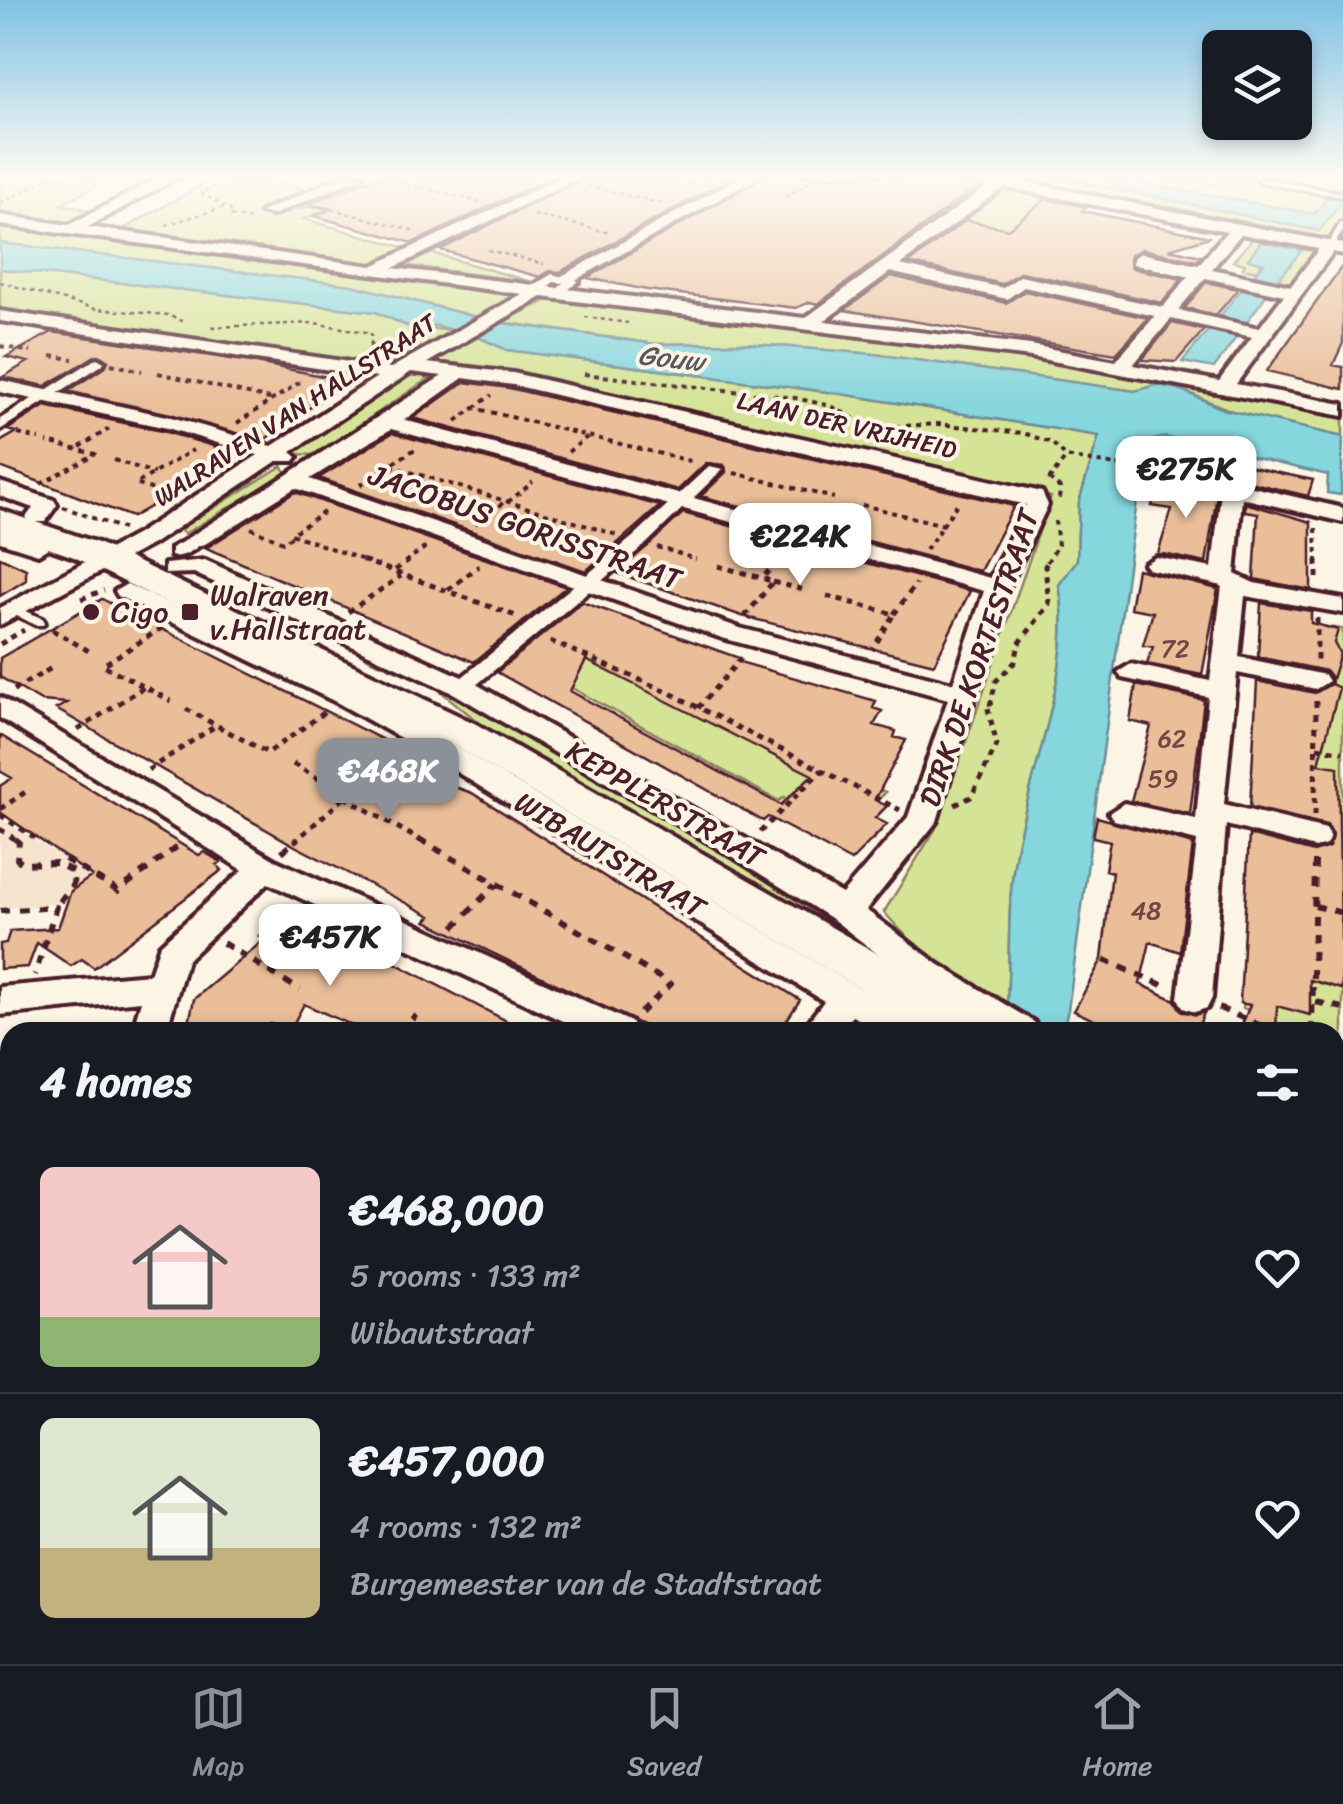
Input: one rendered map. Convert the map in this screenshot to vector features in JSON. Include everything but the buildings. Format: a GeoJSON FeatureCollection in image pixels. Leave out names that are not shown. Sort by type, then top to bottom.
{"type":"FeatureCollection","features":[{"type":"Feature","properties":{"kind":"main road"},"geometry":{"type":"LineString","coordinates":[[20,511],[119,545],[444,736]]}},
{"type":"Feature","properties":{"kind":"main road"},"geometry":{"type":"LineString","coordinates":[[162,572],[312,623],[426,700],[444,736]]}},
{"type":"Feature","properties":{"kind":"main road","name":"KEPPLERSTRAAT"},"geometry":{"type":"LineString","coordinates":[[444,736],[843,954]]}},
{"type":"Feature","properties":{"kind":"main road"},"geometry":{"type":"LineString","coordinates":[[843,954],[985,1022]]}},
{"type":"Feature","properties":{"kind":"street"},"geometry":{"type":"LineString","coordinates":[[242,254],[374,271],[557,284],[1122,366],[1343,410]]}},
{"type":"Feature","properties":{"kind":"street"},"geometry":{"type":"LineString","coordinates":[[374,271],[411,254]]}},
{"type":"Feature","properties":{"kind":"street","name":"WALRAVEN VAN HALLSTRAAT"},"geometry":{"type":"LineString","coordinates":[[18,617],[119,545],[276,453],[402,370],[612,254]]}},
{"type":"Feature","properties":{"kind":"street"},"geometry":{"type":"LineString","coordinates":[[811,322],[906,254]]}},
{"type":"Feature","properties":{"kind":"street"},"geometry":{"type":"LineString","coordinates":[[1122,366],[1217,254]]}},
{"type":"Feature","properties":{"kind":"street"},"geometry":{"type":"LineString","coordinates":[[1224,386],[1294,292],[1330,254]]}},
{"type":"Feature","properties":{"kind":"street"},"geometry":{"type":"LineString","coordinates":[[888,267],[1007,294],[1020,281],[1264,334]]}},
{"type":"Feature","properties":{"kind":"street"},"geometry":{"type":"LineString","coordinates":[[1201,272],[1294,292]]}},
{"type":"Feature","properties":{"kind":"street","name":"LAAN DER VRIJHEID"},"geometry":{"type":"LineString","coordinates":[[0,316],[368,370],[458,372],[544,386],[971,481],[1042,488]]}},
{"type":"Feature","properties":{"kind":"street"},"geometry":{"type":"LineString","coordinates":[[0,425],[97,362]]}},
{"type":"Feature","properties":{"kind":"street","name":"WALRAVEN VAN HALLSTRAAT"},"geometry":{"type":"LineString","coordinates":[[162,572],[230,520],[388,422],[458,372]]}},
{"type":"Feature","properties":{"kind":"street","name":"JACOBUS GORISSTRAAT"},"geometry":{"type":"LineString","coordinates":[[0,386],[133,414],[276,453],[343,498],[731,633],[862,665],[973,701]]}},
{"type":"Feature","properties":{"kind":"street"},"geometry":{"type":"LineString","coordinates":[[388,422],[998,587]]}},
{"type":"Feature","properties":{"kind":"street"},"geometry":{"type":"LineString","coordinates":[[462,687],[638,542],[715,468]]}},
{"type":"Feature","properties":{"kind":"street"},"geometry":{"type":"LineString","coordinates":[[1150,470],[1343,515]]}},
{"type":"Feature","properties":{"kind":"street","name":"DIRK DE KORTESTRAAT"},"geometry":{"type":"LineString","coordinates":[[821,1022],[843,954],[922,820],[973,701],[998,587],[1042,488]]}},
{"type":"Feature","properties":{"kind":"street"},"geometry":{"type":"LineString","coordinates":[[1195,998],[1222,677],[1232,489]]}},
{"type":"Feature","properties":{"kind":"street"},"geometry":{"type":"LineString","coordinates":[[0,534],[20,511]]}},
{"type":"Feature","properties":{"kind":"street"},"geometry":{"type":"LineString","coordinates":[[1156,564],[1343,606]]}},
{"type":"Feature","properties":{"kind":"street"},"geometry":{"type":"LineString","coordinates":[[162,572],[181,616],[347,697],[444,736]]}},
{"type":"Feature","properties":{"kind":"street","name":"KEPPLERSTRAAT"},"geometry":{"type":"LineString","coordinates":[[312,623],[462,687],[744,848],[843,954]]}},
{"type":"Feature","properties":{"kind":"street"},"geometry":{"type":"LineString","coordinates":[[1131,672],[1222,677],[1316,676]]}},
{"type":"Feature","properties":{"kind":"street"},"geometry":{"type":"LineString","coordinates":[[0,702],[264,868],[434,947],[616,1022]]}},
{"type":"Feature","properties":{"kind":"street"},"geometry":{"type":"LineString","coordinates":[[1124,813],[1315,836]]}},
{"type":"Feature","properties":{"kind":"street"},"geometry":{"type":"LineString","coordinates":[[151,1022],[172,954],[264,868]]}},
{"type":"Feature","properties":{"kind":"street"},"geometry":{"type":"LineString","coordinates":[[843,954],[905,1022]]}},
{"type":"Feature","properties":{"kind":"street"},"geometry":{"type":"LineString","coordinates":[[14,999],[160,986]]}},
{"type":"Feature","properties":{"kind":"path"},"geometry":{"type":"LineString","coordinates":[[495,254],[557,284]]}},
{"type":"Feature","properties":{"kind":"path"},"geometry":{"type":"LineString","coordinates":[[0,282],[51,299],[96,309],[169,316],[194,326]]}},
{"type":"Feature","properties":{"kind":"path"},"geometry":{"type":"LineString","coordinates":[[205,327],[324,322],[354,326],[371,333],[368,370]]}},
{"type":"Feature","properties":{"kind":"path"},"geometry":{"type":"LineString","coordinates":[[0,346],[31,352]]}},
{"type":"Feature","properties":{"kind":"path"},"geometry":{"type":"LineString","coordinates":[[97,362],[142,371]]}},
{"type":"Feature","properties":{"kind":"path"},"geometry":{"type":"LineString","coordinates":[[174,497],[136,484],[326,364]]}},
{"type":"Feature","properties":{"kind":"path"},"geometry":{"type":"LineString","coordinates":[[544,386],[558,376],[578,373],[795,398],[830,406],[871,428],[938,424],[1039,436],[1066,457],[1150,470]]}},
{"type":"Feature","properties":{"kind":"path"},"geometry":{"type":"LineString","coordinates":[[158,374],[274,400]]}},
{"type":"Feature","properties":{"kind":"path"},"geometry":{"type":"LineString","coordinates":[[230,520],[284,542],[474,408],[834,498]]}},
{"type":"Feature","properties":{"kind":"path"},"geometry":{"type":"LineString","coordinates":[[80,448],[133,414]]}},
{"type":"Feature","properties":{"kind":"path"},"geometry":{"type":"LineString","coordinates":[[20,511],[96,454],[47,442]]}},
{"type":"Feature","properties":{"kind":"path"},"geometry":{"type":"LineString","coordinates":[[294,535],[447,591],[533,628],[922,820],[971,797],[997,746],[973,701],[1015,662],[1019,644],[1049,604],[1046,566],[1058,545],[1054,515],[1062,495],[1042,488],[1066,457]]}},
{"type":"Feature","properties":{"kind":"path"},"geometry":{"type":"LineString","coordinates":[[114,460],[154,474]]}},
{"type":"Feature","properties":{"kind":"path"},"geometry":{"type":"LineString","coordinates":[[391,466],[696,559]]}},
{"type":"Feature","properties":{"kind":"path"},"geometry":{"type":"LineString","coordinates":[[394,571],[507,501],[551,467]]}},
{"type":"Feature","properties":{"kind":"path"},"geometry":{"type":"LineString","coordinates":[[862,665],[971,481]]}},
{"type":"Feature","properties":{"kind":"path"},"geometry":{"type":"LineString","coordinates":[[862,505],[944,525]]}},
{"type":"Feature","properties":{"kind":"path"},"geometry":{"type":"LineString","coordinates":[[20,511],[70,508],[119,545]]}},
{"type":"Feature","properties":{"kind":"path"},"geometry":{"type":"LineString","coordinates":[[1316,510],[1316,676]]}},
{"type":"Feature","properties":{"kind":"path"},"geometry":{"type":"LineString","coordinates":[[762,578],[800,536]]}},
{"type":"Feature","properties":{"kind":"path"},"geometry":{"type":"LineString","coordinates":[[447,591],[498,552]]}},
{"type":"Feature","properties":{"kind":"path"},"geometry":{"type":"LineString","coordinates":[[718,566],[808,591]]}},
{"type":"Feature","properties":{"kind":"path"},"geometry":{"type":"LineString","coordinates":[[312,623],[402,574]]}},
{"type":"Feature","properties":{"kind":"path"},"geometry":{"type":"LineString","coordinates":[[731,633],[773,582]]}},
{"type":"Feature","properties":{"kind":"path"},"geometry":{"type":"LineString","coordinates":[[827,596],[894,614]]}},
{"type":"Feature","properties":{"kind":"path"},"geometry":{"type":"LineString","coordinates":[[171,702],[103,665],[181,616]]}},
{"type":"Feature","properties":{"kind":"path"},"geometry":{"type":"LineString","coordinates":[[18,617],[89,651]]}},
{"type":"Feature","properties":{"kind":"path"},"geometry":{"type":"LineString","coordinates":[[698,708],[758,638]]}},
{"type":"Feature","properties":{"kind":"path"},"geometry":{"type":"LineString","coordinates":[[0,702],[55,666]]}},
{"type":"Feature","properties":{"kind":"path"},"geometry":{"type":"LineString","coordinates":[[58,742],[144,687]]}},
{"type":"Feature","properties":{"kind":"path"},"geometry":{"type":"LineString","coordinates":[[186,709],[268,754],[347,697]]}},
{"type":"Feature","properties":{"kind":"path"},"geometry":{"type":"LineString","coordinates":[[127,784],[217,726]]}},
{"type":"Feature","properties":{"kind":"path"},"geometry":{"type":"LineString","coordinates":[[264,868],[346,796],[444,736]]}},
{"type":"Feature","properties":{"kind":"path"},"geometry":{"type":"LineString","coordinates":[[1313,1022],[1317,747],[1343,752]]}},
{"type":"Feature","properties":{"kind":"path"},"geometry":{"type":"LineString","coordinates":[[293,764],[671,984],[630,1022]]}},
{"type":"Feature","properties":{"kind":"path"},"geometry":{"type":"LineString","coordinates":[[744,848],[822,770]]}},
{"type":"Feature","properties":{"kind":"path"},"geometry":{"type":"LineString","coordinates":[[30,789],[0,812],[40,842]]}},
{"type":"Feature","properties":{"kind":"path"},"geometry":{"type":"LineString","coordinates":[[0,829],[19,842],[17,859],[22,864],[56,863],[74,872],[74,884],[59,898],[14,999]]}},
{"type":"Feature","properties":{"kind":"path"},"geometry":{"type":"LineString","coordinates":[[65,859],[118,891],[200,830]]}},
{"type":"Feature","properties":{"kind":"path"},"geometry":{"type":"LineString","coordinates":[[434,947],[496,884]]}},
{"type":"Feature","properties":{"kind":"path"},"geometry":{"type":"LineString","coordinates":[[1316,906],[1343,913]]}},
{"type":"Feature","properties":{"kind":"path"},"geometry":{"type":"LineString","coordinates":[[0,910],[56,907]]}},
{"type":"Feature","properties":{"kind":"path"},"geometry":{"type":"LineString","coordinates":[[199,928],[300,990]]}},
{"type":"Feature","properties":{"kind":"path"},"geometry":{"type":"LineString","coordinates":[[1316,1002],[1343,1008]]}},
{"type":"Feature","properties":{"kind":"path"},"geometry":{"type":"LineString","coordinates":[[409,1022],[416,1015]]}},
{"type":"Feature","properties":{"kind":"shaded area"},"geometry":{"type":"Polygon","coordinates":[[[0,819],[102,882],[69,903],[0,908],[0,819]]]}},
{"type":"Feature","properties":{"kind":"green space"},"geometry":{"type":"Polygon","coordinates":[[[89,254],[219,254],[508,290],[516,295],[481,318],[352,285],[89,254]]]}},
{"type":"Feature","properties":{"kind":"green space"},"geometry":{"type":"Polygon","coordinates":[[[290,254],[407,254],[385,265],[290,254]]]}},
{"type":"Feature","properties":{"kind":"green space"},"geometry":{"type":"Polygon","coordinates":[[[434,254],[532,282],[404,265],[434,254]]]}},
{"type":"Feature","properties":{"kind":"green space"},"geometry":{"type":"Polygon","coordinates":[[[1000,254],[1091,254],[1098,274],[1000,254]]]}},
{"type":"Feature","properties":{"kind":"green space"},"geometry":{"type":"Polygon","coordinates":[[[1239,254],[1280,254],[1249,259],[1263,262],[1257,271],[1233,261],[1239,254]]]}},
{"type":"Feature","properties":{"kind":"green space"},"geometry":{"type":"Polygon","coordinates":[[[1298,254],[1316,254],[1295,282],[1274,285],[1298,254]]]}},
{"type":"Feature","properties":{"kind":"green space"},"geometry":{"type":"Polygon","coordinates":[[[0,269],[376,312],[407,326],[457,331],[387,365],[320,360],[138,329],[0,314],[0,269]]]}},
{"type":"Feature","properties":{"kind":"green space"},"geometry":{"type":"Polygon","coordinates":[[[554,297],[1041,358],[1343,415],[1343,437],[1237,413],[1179,389],[1156,385],[1135,391],[874,354],[742,343],[656,344],[501,322],[554,297]]]}},
{"type":"Feature","properties":{"kind":"green space"},"geometry":{"type":"Polygon","coordinates":[[[476,336],[507,350],[835,393],[1099,436],[1079,502],[1077,560],[1059,585],[1063,617],[1056,686],[1012,876],[1007,1005],[941,965],[884,912],[936,828],[1051,497],[430,361],[476,336]]]}},
{"type":"Feature","properties":{"kind":"green space"},"geometry":{"type":"Polygon","coordinates":[[[405,375],[432,376],[315,455],[294,454],[297,447],[405,375]]]}},
{"type":"Feature","properties":{"kind":"green space"},"geometry":{"type":"Polygon","coordinates":[[[282,466],[287,473],[184,534],[179,529],[282,466]]]}},
{"type":"Feature","properties":{"kind":"green space"},"geometry":{"type":"Polygon","coordinates":[[[314,519],[556,606],[551,611],[726,673],[815,767],[886,792],[859,819],[880,832],[872,841],[784,797],[779,801],[500,649],[243,542],[314,519]]]}},
{"type":"Feature","properties":{"kind":"green space"},"geometry":{"type":"Polygon","coordinates":[[[312,625],[449,691],[670,817],[840,925],[920,987],[487,729],[433,685],[371,660],[312,625]]]}},
{"type":"Feature","properties":{"kind":"green space"},"geometry":{"type":"Polygon","coordinates":[[[1319,626],[1343,629],[1343,827],[1283,811],[1286,684],[1319,688],[1319,626]]]}},
{"type":"Feature","properties":{"kind":"green space"},"geometry":{"type":"Polygon","coordinates":[[[1318,829],[1343,834],[1343,1022],[1274,1022],[1243,1008],[1252,833],[1317,847],[1318,829]]]}},
{"type":"Feature","properties":{"kind":"water","name":"Gouw"},"geometry":{"type":"Polygon","coordinates":[[[0,254],[89,254],[352,285],[495,322],[656,344],[742,343],[874,354],[1135,391],[1156,385],[1179,389],[1223,409],[1343,437],[1341,495],[1327,493],[1328,475],[1165,437],[1145,442],[1068,1010],[1065,1022],[1021,1022],[1022,1014],[1007,1005],[1012,876],[1056,686],[1063,617],[1059,585],[1077,560],[1079,502],[1099,436],[835,393],[507,350],[476,336],[437,326],[407,326],[376,312],[0,269],[0,254]]]}},
{"type":"Feature","properties":{"kind":"water"},"geometry":{"type":"Polygon","coordinates":[[[1252,254],[1299,254],[1274,285],[1250,280],[1264,263],[1248,259],[1252,254]]]}},
{"type":"Feature","properties":{"kind":"water"},"geometry":{"type":"Polygon","coordinates":[[[1245,285],[1270,290],[1243,327],[1216,321],[1245,285]]]}},
{"type":"Feature","properties":{"kind":"water"},"geometry":{"type":"Polygon","coordinates":[[[1212,326],[1240,332],[1214,368],[1182,362],[1212,326]]]}},
{"type":"Feature","properties":{"kind":"place","name":"Cigo"},"geometry":{"type":"Point","coordinates":[91,612]}},
{"type":"Feature","properties":{"kind":"place","name":"Walraven v.Hallstraat"},"geometry":{"type":"Point","coordinates":[190,612]}}]}
